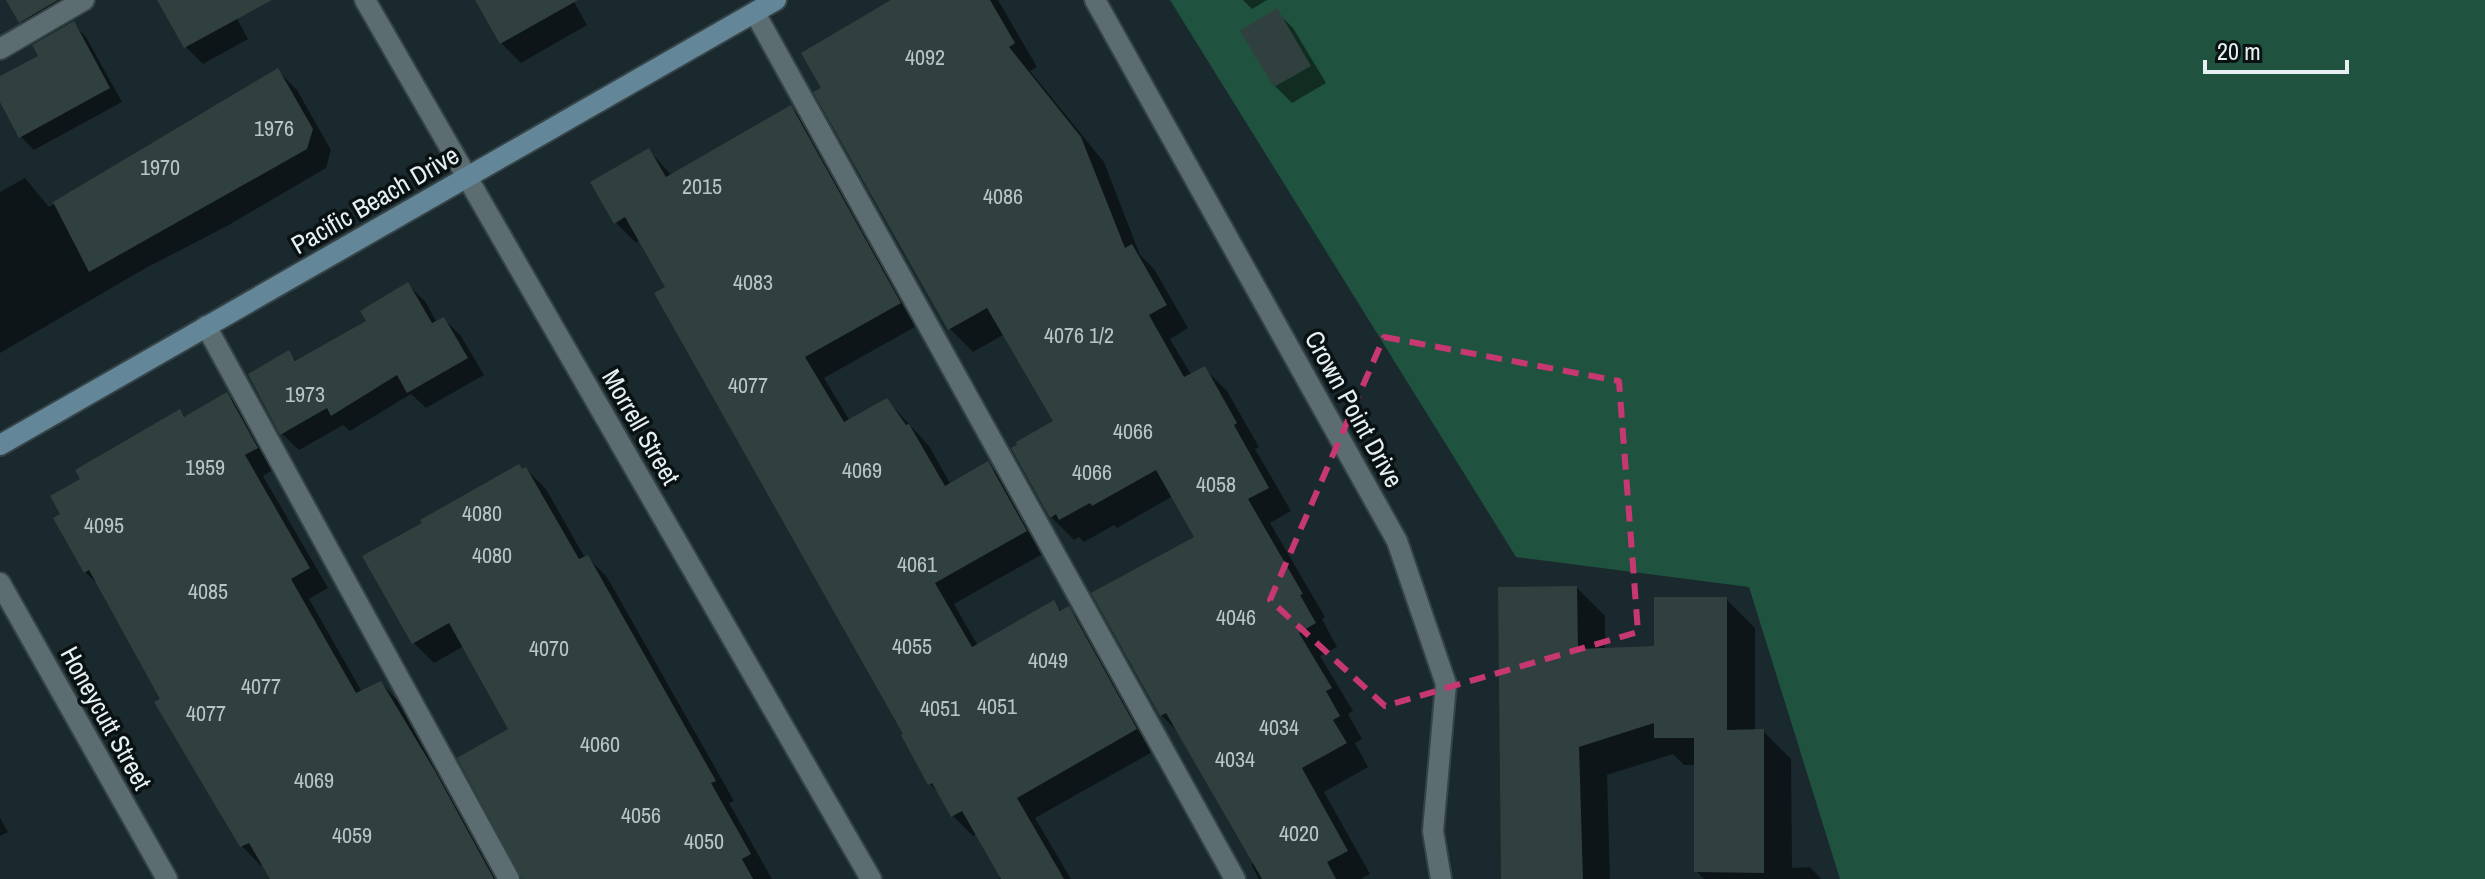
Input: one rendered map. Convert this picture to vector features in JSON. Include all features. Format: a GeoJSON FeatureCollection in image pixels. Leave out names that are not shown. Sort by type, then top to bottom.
{"type":"FeatureCollection","features":[{"type":"Feature","properties":{"kind":"street"},"geometry":{"type":"LineString","coordinates":[[0,49],[84,0]]}},
{"type":"Feature","properties":{"kind":"street","name":"Morrell Street"},"geometry":{"type":"LineString","coordinates":[[365,0],[871,879]]}},
{"type":"Feature","properties":{"kind":"street","name":"Pacific Beach Drive"},"geometry":{"type":"LineString","coordinates":[[0,445],[776,0]]}},
{"type":"Feature","properties":{"kind":"street","name":"Crown Point Drive"},"geometry":{"type":"LineString","coordinates":[[1095,0],[1397,541],[1446,684],[1433,831],[1441,879]]}},
{"type":"Feature","properties":{"kind":"street"},"geometry":{"type":"LineString","coordinates":[[755,13],[1235,879]]}},
{"type":"Feature","properties":{"kind":"street"},"geometry":{"type":"LineString","coordinates":[[206,326],[509,879]]}},
{"type":"Feature","properties":{"kind":"street","name":"Honeycutt Street"},"geometry":{"type":"LineString","coordinates":[[0,583],[167,879]]}},
{"type":"Feature","properties":{"kind":"highlighted area"},"geometry":{"type":"Polygon","coordinates":[[[1384,337],[1619,381],[1638,632],[1385,706],[1270,600],[1384,337]]]}},
{"type":"Feature","properties":{"kind":"green space"},"geometry":{"type":"Polygon","coordinates":[[[1170,0],[2485,0],[2485,879],[1840,879],[1749,587],[1516,557],[1170,0]]]}},
{"type":"Feature","properties":{"kind":"building"},"geometry":{"type":"Polygon","coordinates":[[[6,0],[58,0],[19,23],[6,0]]]}},
{"type":"Feature","properties":{"kind":"building"},"geometry":{"type":"Polygon","coordinates":[[[157,0],[272,0],[184,48],[157,0]]]}},
{"type":"Feature","properties":{"kind":"building"},"geometry":{"type":"Polygon","coordinates":[[[475,0],[578,0],[500,44],[475,0]]]}},
{"type":"Feature","properties":{"kind":"building"},"geometry":{"type":"Polygon","coordinates":[[[891,0],[990,0],[1015,43],[1009,47],[1081,137],[1125,248],[1132,244],[1167,305],[1149,315],[1184,377],[1205,366],[1237,423],[1234,425],[1269,488],[1248,499],[1303,594],[1300,595],[1316,623],[1299,633],[1332,688],[1326,691],[1340,716],[1333,720],[1347,743],[1302,768],[1348,851],[1327,862],[1336,879],[1262,879],[1166,713],[1160,716],[1091,593],[1194,537],[1156,470],[1092,506],[1090,503],[1059,520],[1056,514],[1050,518],[1011,448],[1053,421],[987,308],[948,330],[813,92],[821,88],[801,53],[891,0]]]}},
{"type":"Feature","properties":{"kind":"building"},"geometry":{"type":"Polygon","coordinates":[[[1277,8],[1311,66],[1274,87],[1240,31],[1277,8]]]}},
{"type":"Feature","properties":{"kind":"building"},"geometry":{"type":"Polygon","coordinates":[[[74,21],[110,88],[19,138],[0,102],[0,76],[38,56],[32,45],[74,21]]]}},
{"type":"Feature","properties":{"kind":"building"},"geometry":{"type":"Polygon","coordinates":[[[278,68],[313,129],[307,149],[89,272],[53,202],[278,68]]]}},
{"type":"Feature","properties":{"kind":"building"},"geometry":{"type":"Polygon","coordinates":[[[791,105],[901,303],[805,357],[844,422],[887,398],[906,425],[909,424],[945,486],[988,461],[1027,531],[935,583],[972,647],[1054,600],[1060,611],[1069,606],[1137,729],[1017,798],[1064,879],[1001,879],[962,811],[951,817],[932,783],[928,785],[903,734],[654,293],[665,287],[625,217],[614,224],[590,182],[649,148],[666,177],[791,105]]]}},
{"type":"Feature","properties":{"kind":"building"},"geometry":{"type":"Polygon","coordinates":[[[408,282],[432,323],[444,317],[468,358],[407,393],[397,375],[331,416],[327,408],[280,435],[248,374],[289,350],[295,361],[366,321],[360,311],[408,282]]]}},
{"type":"Feature","properties":{"kind":"building"},"geometry":{"type":"Polygon","coordinates":[[[227,392],[258,448],[245,455],[310,568],[291,579],[356,693],[381,681],[494,879],[270,879],[249,843],[240,847],[154,702],[160,699],[89,570],[84,573],[53,518],[60,514],[50,496],[80,479],[75,470],[180,409],[184,417],[227,392]]]}},
{"type":"Feature","properties":{"kind":"building"},"geometry":{"type":"Polygon","coordinates":[[[519,464],[522,469],[526,467],[579,559],[588,555],[716,781],[711,783],[751,854],[742,859],[753,879],[522,879],[457,758],[508,729],[449,623],[412,644],[362,556],[519,464]]]}},
{"type":"Feature","properties":{"kind":"building"},"geometry":{"type":"Polygon","coordinates":[[[1577,586],[1578,649],[1654,646],[1654,597],[1727,597],[1727,730],[1764,729],[1764,873],[1694,872],[1694,738],[1654,738],[1654,723],[1579,747],[1583,879],[1501,879],[1498,587],[1577,586]]]}}]}
